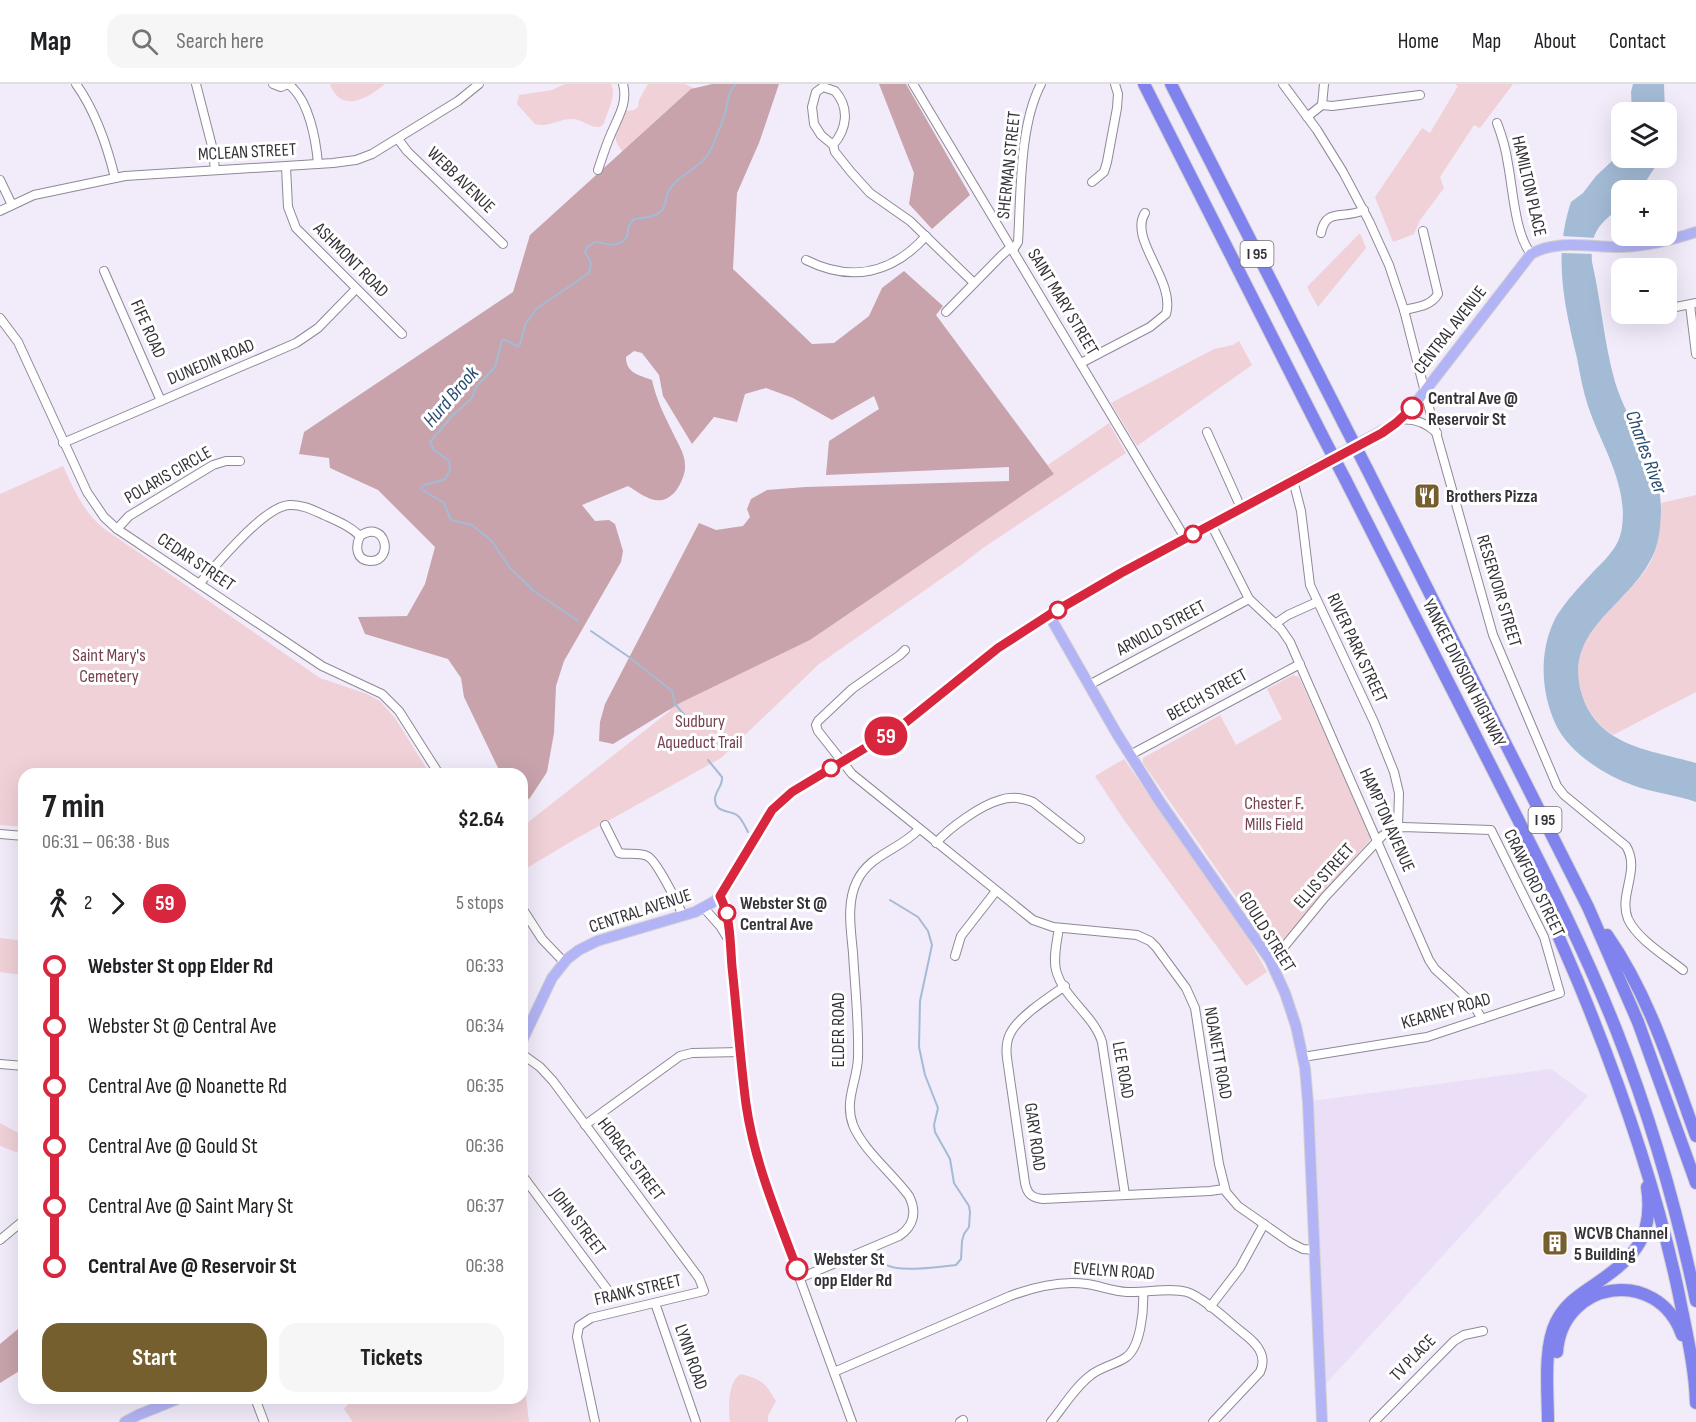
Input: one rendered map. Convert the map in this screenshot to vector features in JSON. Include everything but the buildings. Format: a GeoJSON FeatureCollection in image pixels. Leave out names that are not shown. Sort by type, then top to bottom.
{"type":"FeatureCollection","features":[{"type":"Feature","properties":{"kind":"highway","name":"YANKEE DIVISION HIGHWAY"},"geometry":{"type":"LineString","coordinates":[[1144,84],[1575,933],[1626,1055],[1662,1164],[1696,1301]]}},
{"type":"Feature","properties":{"kind":"highway","name":"YANKEE DIVISION HIGHWAY"},"geometry":{"type":"LineString","coordinates":[[1171,84],[1588,907],[1638,1022],[1696,1183]]}},
{"type":"Feature","properties":{"kind":"highway"},"geometry":{"type":"LineString","coordinates":[[1510,804],[1527,863],[1590,1012],[1653,1188],[1689,1344],[1696,1403]]}},
{"type":"Feature","properties":{"kind":"highway"},"geometry":{"type":"LineString","coordinates":[[1588,907],[1626,962],[1696,1122]]}},
{"type":"Feature","properties":{"kind":"highway"},"geometry":{"type":"LineString","coordinates":[[1684,1099],[1696,1136]]}},
{"type":"Feature","properties":{"kind":"highway"},"geometry":{"type":"LineString","coordinates":[[1548,1422],[1549,1348],[1557,1320],[1574,1299],[1628,1260],[1639,1245],[1646,1227],[1648,1193],[1633,1131]]}},
{"type":"Feature","properties":{"kind":"highway"},"geometry":{"type":"LineString","coordinates":[[1556,1422],[1557,1351],[1562,1329],[1569,1316],[1580,1304],[1593,1296],[1610,1291],[1631,1290],[1648,1295],[1672,1315],[1679,1326],[1684,1342],[1696,1403]]}},
{"type":"Feature","properties":{"kind":"main road"},"geometry":{"type":"LineString","coordinates":[[1531,254],[1540,249],[1561,245],[1598,247],[1647,245],[1696,232]]}},
{"type":"Feature","properties":{"kind":"main road","name":"CENTRAL AVENUE"},"geometry":{"type":"LineString","coordinates":[[528,1028],[550,981],[564,962],[577,951],[597,941],[704,908],[720,896],[775,806],[796,789],[900,727],[998,648],[1049,615],[1185,538],[1382,433],[1400,420],[1531,254]]}},
{"type":"Feature","properties":{"kind":"main road","name":"GOULD STREET"},"geometry":{"type":"LineString","coordinates":[[1049,615],[1130,755],[1164,809],[1269,960],[1288,1000],[1303,1057],[1309,1113],[1322,1422]]}},
{"type":"Feature","properties":{"kind":"main road"},"geometry":{"type":"LineString","coordinates":[[125,1422],[138,1414],[164,1404]]}},
{"type":"Feature","properties":{"kind":"street"},"geometry":{"type":"LineString","coordinates":[[76,84],[100,129],[115,178]]}},
{"type":"Feature","properties":{"kind":"street"},"geometry":{"type":"LineString","coordinates":[[196,84],[213,150],[215,170]]}},
{"type":"Feature","properties":{"kind":"street"},"geometry":{"type":"LineString","coordinates":[[273,84],[281,87],[288,84],[299,94],[315,143],[318,164]]}},
{"type":"Feature","properties":{"kind":"street","name":"MCLEAN STREET"},"geometry":{"type":"LineString","coordinates":[[0,211],[34,195],[115,178],[286,167],[362,159],[458,101],[479,84]]}},
{"type":"Feature","properties":{"kind":"street"},"geometry":{"type":"LineString","coordinates":[[598,170],[622,110],[625,97],[623,84]]}},
{"type":"Feature","properties":{"kind":"street","name":"SAINT MARY STREET"},"geometry":{"type":"LineString","coordinates":[[913,84],[1185,538]]}},
{"type":"Feature","properties":{"kind":"street","name":"SHERMAN STREET"},"geometry":{"type":"LineString","coordinates":[[1012,249],[1018,242],[1028,121],[1041,84]]}},
{"type":"Feature","properties":{"kind":"street"},"geometry":{"type":"LineString","coordinates":[[1092,182],[1104,172],[1107,162],[1118,108],[1115,84]]}},
{"type":"Feature","properties":{"kind":"street","name":"RESERVOIR STREET"},"geometry":{"type":"LineString","coordinates":[[1283,84],[1336,160],[1364,210],[1384,255],[1404,310],[1493,635],[1557,786],[1564,795],[1626,846],[1630,854],[1632,870],[1626,906],[1628,919],[1640,936],[1683,970]]}},
{"type":"Feature","properties":{"kind":"street"},"geometry":{"type":"LineString","coordinates":[[1322,105],[1324,84]]}},
{"type":"Feature","properties":{"kind":"street"},"geometry":{"type":"LineString","coordinates":[[833,145],[843,132],[844,110],[835,91],[823,87],[815,95],[812,116],[818,132],[833,145],[842,162],[870,193],[906,217],[974,283]]}},
{"type":"Feature","properties":{"kind":"street"},"geometry":{"type":"LineString","coordinates":[[1307,117],[1322,105],[1332,106],[1420,94]]}},
{"type":"Feature","properties":{"kind":"street","name":"HAMILTON PLACE"},"geometry":{"type":"LineString","coordinates":[[1497,123],[1504,145],[1519,223],[1525,245],[1531,254]]}},
{"type":"Feature","properties":{"kind":"street","name":"WEBB AVENUE"},"geometry":{"type":"LineString","coordinates":[[398,139],[407,151],[502,244]]}},
{"type":"Feature","properties":{"kind":"street","name":"ASHMONT ROAD"},"geometry":{"type":"LineString","coordinates":[[286,167],[288,207],[293,223],[303,236],[402,334]]}},
{"type":"Feature","properties":{"kind":"street"},"geometry":{"type":"LineString","coordinates":[[0,180],[12,205]]}},
{"type":"Feature","properties":{"kind":"street"},"geometry":{"type":"LineString","coordinates":[[1321,233],[1326,219],[1364,210]]}},
{"type":"Feature","properties":{"kind":"street"},"geometry":{"type":"LineString","coordinates":[[1081,363],[1150,327],[1162,320],[1166,314],[1168,303],[1166,292],[1142,233],[1141,222],[1145,213]]}},
{"type":"Feature","properties":{"kind":"street"},"geometry":{"type":"LineString","coordinates":[[1404,310],[1427,304],[1438,294],[1423,231]]}},
{"type":"Feature","properties":{"kind":"street"},"geometry":{"type":"LineString","coordinates":[[806,260],[839,271],[873,270],[899,261],[914,250],[926,236]]}},
{"type":"Feature","properties":{"kind":"street"},"geometry":{"type":"LineString","coordinates":[[946,312],[1012,249]]}},
{"type":"Feature","properties":{"kind":"street","name":"FIFE ROAD"},"geometry":{"type":"LineString","coordinates":[[104,271],[161,401]]}},
{"type":"Feature","properties":{"kind":"street","name":"DUNEDIN ROAD"},"geometry":{"type":"LineString","coordinates":[[63,443],[296,343],[318,328],[356,289]]}},
{"type":"Feature","properties":{"kind":"street"},"geometry":{"type":"LineString","coordinates":[[1677,307],[1693,304],[1696,354]]}},
{"type":"Feature","properties":{"kind":"street","name":"CEDAR STREET"},"geometry":{"type":"LineString","coordinates":[[0,318],[18,342],[90,498],[104,517],[117,529],[322,666],[382,694],[399,711],[435,768]]}},
{"type":"Feature","properties":{"kind":"street"},"geometry":{"type":"LineString","coordinates":[[1400,420],[1420,422],[1437,433]]}},
{"type":"Feature","properties":{"kind":"street"},"geometry":{"type":"LineString","coordinates":[[1207,432],[1241,508]]}},
{"type":"Feature","properties":{"kind":"street","name":"POLARIS CIRCLE"},"geometry":{"type":"LineString","coordinates":[[117,529],[131,514],[213,465],[226,460],[240,461]]}},
{"type":"Feature","properties":{"kind":"street","name":"RIVER PARK STREET"},"geometry":{"type":"LineString","coordinates":[[1293,480],[1301,511],[1309,580],[1317,602],[1374,722],[1394,772],[1399,793],[1398,827]]}},
{"type":"Feature","properties":{"kind":"street"},"geometry":{"type":"LineString","coordinates":[[200,584],[238,542],[268,514],[281,506],[308,508],[347,526],[360,536]]}},
{"type":"Feature","properties":{"kind":"street","name":"HAMPTON AVENUE"},"geometry":{"type":"LineString","coordinates":[[1211,524],[1249,599],[1287,637],[1430,962],[1473,1004],[1482,1019]]}},
{"type":"Feature","properties":{"kind":"street","name":"ARNOLD STREET"},"geometry":{"type":"LineString","coordinates":[[1089,685],[1249,599]]}},
{"type":"Feature","properties":{"kind":"street"},"geometry":{"type":"LineString","coordinates":[[1275,624],[1294,612],[1317,602]]}},
{"type":"Feature","properties":{"kind":"street","name":"NOANETT ROAD"},"geometry":{"type":"LineString","coordinates":[[905,650],[846,693],[817,722],[818,731],[852,774],[1033,920],[1059,928],[1141,936],[1156,947],[1186,988],[1198,1018],[1224,1189]]}},
{"type":"Feature","properties":{"kind":"street","name":"BEECH STREET"},"geometry":{"type":"LineString","coordinates":[[1130,755],[1300,664]]}},
{"type":"Feature","properties":{"kind":"street"},"geometry":{"type":"LineString","coordinates":[[936,843],[957,824],[996,801],[1009,798],[1034,802],[1080,838]]}},
{"type":"Feature","properties":{"kind":"street"},"geometry":{"type":"LineString","coordinates":[[605,825],[619,853],[651,858],[677,901],[683,916]]}},
{"type":"Feature","properties":{"kind":"street"},"geometry":{"type":"LineString","coordinates":[[1378,840],[1388,831],[1398,827]]}},
{"type":"Feature","properties":{"kind":"street","name":"CRAWFORD STREET"},"geometry":{"type":"LineString","coordinates":[[1398,827],[1491,830],[1544,938],[1560,993]]}},
{"type":"Feature","properties":{"kind":"street","name":"ELDER ROAD"},"geometry":{"type":"LineString","coordinates":[[800,1278],[899,1236],[908,1228],[913,1217],[914,1208],[909,1196],[858,1135],[850,1113],[849,1096],[858,1056],[850,910],[854,890],[864,870],[874,859],[909,838],[919,829]]}},
{"type":"Feature","properties":{"kind":"street"},"geometry":{"type":"LineString","coordinates":[[0,834],[18,836]]}},
{"type":"Feature","properties":{"kind":"street","name":"ELLIS STREET"},"geometry":{"type":"LineString","coordinates":[[1269,960],[1283,948],[1325,897],[1378,840]]}},
{"type":"Feature","properties":{"kind":"street"},"geometry":{"type":"LineString","coordinates":[[955,956],[961,936],[996,891]]}},
{"type":"Feature","properties":{"kind":"street"},"geometry":{"type":"LineString","coordinates":[[720,896],[729,919],[729,942],[741,1052],[755,1148],[770,1197],[852,1422]]}},
{"type":"Feature","properties":{"kind":"street"},"geometry":{"type":"LineString","coordinates":[[704,908],[720,926],[729,942]]}},
{"type":"Feature","properties":{"kind":"street"},"geometry":{"type":"LineString","coordinates":[[528,917],[542,939],[564,962]]}},
{"type":"Feature","properties":{"kind":"street","name":"LEE ROAD"},"geometry":{"type":"LineString","coordinates":[[1059,928],[1055,964],[1057,974],[1096,1028],[1102,1042],[1125,1195]]}},
{"type":"Feature","properties":{"kind":"street","name":"GARY ROAD"},"geometry":{"type":"LineString","coordinates":[[1065,987],[1016,1024],[1009,1035],[1007,1044],[1007,1058],[1026,1187],[1031,1196],[1040,1198],[1125,1195],[1224,1189]]}},
{"type":"Feature","properties":{"kind":"street","name":"KEARNEY ROAD"},"geometry":{"type":"LineString","coordinates":[[1303,1057],[1419,1039],[1560,993]]}},
{"type":"Feature","properties":{"kind":"street"},"geometry":{"type":"LineString","coordinates":[[585,1125],[680,1056],[692,1053],[741,1052]]}},
{"type":"Feature","properties":{"kind":"street","name":"HORACE STREET"},"geometry":{"type":"LineString","coordinates":[[528,1058],[549,1076],[699,1278],[704,1291]]}},
{"type":"Feature","properties":{"kind":"street"},"geometry":{"type":"LineString","coordinates":[[0,1064],[18,1066]]}},
{"type":"Feature","properties":{"kind":"street","name":"JOHN STREET"},"geometry":{"type":"LineString","coordinates":[[528,1183],[607,1289]]}},
{"type":"Feature","properties":{"kind":"street"},"geometry":{"type":"LineString","coordinates":[[1224,1189],[1238,1206],[1264,1224],[1299,1247],[1315,1250]]}},
{"type":"Feature","properties":{"kind":"street"},"geometry":{"type":"LineString","coordinates":[[1210,1307],[1242,1264],[1264,1224]]}},
{"type":"Feature","properties":{"kind":"street"},"geometry":{"type":"LineString","coordinates":[[0,1240],[18,1225]]}},
{"type":"Feature","properties":{"kind":"street","name":"EVELYN ROAD"},"geometry":{"type":"LineString","coordinates":[[834,1372],[1035,1287],[1076,1283],[1118,1291],[1176,1290],[1194,1295],[1255,1343],[1261,1352],[1263,1362],[1258,1374],[1213,1422]]}},
{"type":"Feature","properties":{"kind":"street","name":"FRANK STREET"},"geometry":{"type":"LineString","coordinates":[[595,1422],[577,1334],[581,1323],[591,1318],[704,1291]]}},
{"type":"Feature","properties":{"kind":"street"},"geometry":{"type":"LineString","coordinates":[[1052,1422],[1075,1391],[1090,1376],[1126,1357],[1132,1351],[1137,1338],[1143,1292]]}},
{"type":"Feature","properties":{"kind":"street","name":"LYNN ROAD"},"geometry":{"type":"LineString","coordinates":[[655,1302],[696,1422]]}},
{"type":"Feature","properties":{"kind":"street","name":"TV PLACE"},"geometry":{"type":"LineString","coordinates":[[1374,1422],[1450,1343],[1464,1335],[1484,1331]]}},
{"type":"Feature","properties":{"kind":"street"},"geometry":{"type":"LineString","coordinates":[[257,1404],[264,1422]]}},
{"type":"Feature","properties":{"kind":"shaded area"},"geometry":{"type":"Polygon","coordinates":[[[712,84],[779,84],[759,143],[737,193],[733,269],[812,344],[834,343],[869,316],[882,288],[904,271],[943,306],[936,315],[1054,474],[810,640],[680,703],[613,744],[599,741],[600,722],[605,704],[699,523],[716,530],[743,526],[750,517],[747,509],[751,499],[767,490],[1009,481],[1009,467],[826,475],[829,441],[879,409],[874,396],[832,420],[793,398],[766,388],[745,394],[737,422],[714,417],[692,444],[663,396],[659,375],[642,353],[634,351],[626,357],[628,367],[634,373],[652,380],[661,407],[683,454],[684,474],[676,491],[662,500],[651,499],[628,486],[582,505],[595,521],[609,520],[615,524],[623,551],[621,562],[564,661],[556,686],[554,733],[547,772],[528,800],[528,768],[498,768],[464,697],[461,678],[448,659],[365,634],[358,617],[407,616],[425,584],[435,547],[378,490],[330,468],[329,458],[299,454],[304,432],[513,292],[530,235],[691,89],[712,84]]]}},
{"type":"Feature","properties":{"kind":"shaded area"},"geometry":{"type":"Polygon","coordinates":[[[879,84],[906,84],[970,195],[932,229],[909,204],[914,173],[879,84]]]}},
{"type":"Feature","properties":{"kind":"shaded area"},"geometry":{"type":"Polygon","coordinates":[[[1551,1069],[1588,1096],[1324,1386],[1312,1101],[1551,1069]]]}},
{"type":"Feature","properties":{"kind":"shaded area"},"geometry":{"type":"Polygon","coordinates":[[[18,1329],[18,1372],[0,1383],[0,1344],[18,1329]]]}},
{"type":"Feature","properties":{"kind":"green space"},"geometry":{"type":"Polygon","coordinates":[[[330,84],[385,84],[363,99],[347,101],[335,93],[330,84]]]}},
{"type":"Feature","properties":{"kind":"green space"},"geometry":{"type":"Polygon","coordinates":[[[565,84],[611,84],[613,93],[604,124],[596,127],[573,119],[545,125],[535,124],[517,104],[519,95],[552,90],[565,84]]]}},
{"type":"Feature","properties":{"kind":"green space"},"geometry":{"type":"Polygon","coordinates":[[[648,84],[685,84],[696,89],[629,157],[616,141],[616,129],[626,111],[638,107],[639,100],[648,84]]]}},
{"type":"Feature","properties":{"kind":"green space"},"geometry":{"type":"Polygon","coordinates":[[[1455,84],[1513,84],[1480,128],[1474,125],[1440,177],[1444,188],[1420,220],[1414,234],[1393,242],[1375,197],[1422,128],[1430,133],[1458,86],[1455,84]]]}},
{"type":"Feature","properties":{"kind":"green space"},"geometry":{"type":"Polygon","coordinates":[[[1360,233],[1366,248],[1318,307],[1307,287],[1360,233]]]}},
{"type":"Feature","properties":{"kind":"green space"},"geometry":{"type":"Polygon","coordinates":[[[1239,341],[1252,365],[1137,446],[1111,403],[1214,349],[1233,345],[1239,341]]]}},
{"type":"Feature","properties":{"kind":"green space","name":"Sudbury Aqueduct Trail"},"geometry":{"type":"Polygon","coordinates":[[[1109,423],[1126,453],[983,548],[819,664],[721,758],[528,867],[528,822],[671,710],[666,709],[810,640],[1054,474],[1048,465],[1109,423]]]}},
{"type":"Feature","properties":{"kind":"green space","name":"Saint Mary's Cemetery"},"geometry":{"type":"Polygon","coordinates":[[[63,466],[84,507],[103,528],[320,678],[367,694],[380,701],[395,718],[426,768],[18,768],[18,826],[0,825],[0,494],[63,466]]]}},
{"type":"Feature","properties":{"kind":"green space"},"geometry":{"type":"Polygon","coordinates":[[[1696,495],[1696,692],[1613,735],[1597,721],[1583,698],[1578,671],[1581,653],[1589,636],[1600,621],[1641,577],[1651,561],[1659,532],[1661,503],[1696,495]]]}},
{"type":"Feature","properties":{"kind":"green space","name":"Chester F. Mills Field"},"geometry":{"type":"Polygon","coordinates":[[[1293,675],[1299,677],[1370,835],[1370,840],[1279,944],[1273,946],[1268,943],[1143,763],[1143,758],[1220,715],[1236,745],[1282,719],[1267,689],[1293,675]]]}},
{"type":"Feature","properties":{"kind":"green space"},"geometry":{"type":"Polygon","coordinates":[[[1124,759],[1248,938],[1267,972],[1246,986],[1124,820],[1095,776],[1124,759]]]}},
{"type":"Feature","properties":{"kind":"green space"},"geometry":{"type":"Polygon","coordinates":[[[0,938],[18,940],[18,974],[0,972],[0,938]]]}},
{"type":"Feature","properties":{"kind":"green space"},"geometry":{"type":"Polygon","coordinates":[[[0,1123],[18,1133],[18,1151],[0,1146],[0,1123]]]}},
{"type":"Feature","properties":{"kind":"green space"},"geometry":{"type":"Polygon","coordinates":[[[741,1374],[762,1383],[776,1401],[768,1416],[768,1422],[730,1422],[731,1389],[741,1374]]]}},
{"type":"Feature","properties":{"kind":"green space"},"geometry":{"type":"Polygon","coordinates":[[[348,1404],[527,1404],[529,1422],[353,1422],[344,1409],[348,1404]]]}},
{"type":"Feature","properties":{"kind":"water"},"geometry":{"type":"Polygon","coordinates":[[[1633,84],[1664,84],[1665,102],[1632,102],[1633,84]]]}},
{"type":"Feature","properties":{"kind":"water","name":"Charles River"},"geometry":{"type":"Polygon","coordinates":[[[1611,162],[1611,168],[1654,168],[1647,180],[1611,180],[1611,216],[1594,236],[1592,262],[1615,382],[1656,475],[1660,492],[1661,522],[1650,561],[1639,578],[1588,637],[1581,654],[1578,673],[1582,695],[1590,712],[1601,726],[1614,736],[1628,744],[1696,763],[1696,802],[1635,786],[1611,776],[1589,762],[1561,734],[1550,711],[1547,698],[1544,659],[1554,621],[1572,595],[1612,552],[1622,527],[1621,495],[1583,388],[1562,280],[1563,241],[1571,202],[1583,193],[1611,162]]]}},
{"type":"Feature","properties":{"kind":"pier"},"geometry":{"type":"Polygon","coordinates":[[[1562,236],[1596,238],[1594,254],[1561,253],[1562,236]]]}},
{"type":"Feature","properties":{"kind":"waterway","name":"Hurd Brook"},"geometry":{"type":"LineString","coordinates":[[578,621],[534,591],[511,569],[491,540],[472,525],[451,520],[444,503],[421,489],[422,486],[445,479],[450,470],[449,461],[434,450],[430,442],[452,416],[472,398],[476,387],[495,367],[502,340],[520,345],[525,325],[536,309],[589,273],[591,263],[585,252],[587,247],[595,242],[616,245],[627,237],[629,225],[634,219],[654,216],[662,210],[671,187],[703,161],[707,155],[715,141],[729,94],[736,84]]}},
{"type":"Feature","properties":{"kind":"waterway","name":"Hurd Brook"},"geometry":{"type":"LineString","coordinates":[[591,631],[672,691],[675,704],[692,724]]}},
{"type":"Feature","properties":{"kind":"waterway","name":"Hurd Brook"},"geometry":{"type":"LineString","coordinates":[[708,760],[722,777],[715,796],[717,807],[737,815],[748,832]]}},
{"type":"Feature","properties":{"kind":"waterway","name":"Hurd Brook"},"geometry":{"type":"LineString","coordinates":[[885,1264],[908,1269],[956,1265],[961,1259],[962,1241],[969,1227],[970,1212],[969,1206],[954,1183],[950,1159],[935,1132],[934,1125],[938,1108],[925,1075],[919,1047],[920,1001],[932,945],[928,931],[918,917],[890,900]]}},
{"type":"Feature","properties":{"kind":"bus line","name":"59"},"geometry":{"type":"LineString","coordinates":[[797,1269],[764,1178],[753,1137],[741,1052],[729,923],[720,896],[772,810],[796,789],[900,727],[1021,632],[1112,578],[1382,433],[1412,408]]}},
{"type":"Feature","properties":{"kind":"place","name":"Central Ave @ Reservoir St"},"geometry":{"type":"Point","coordinates":[1412,408]}},
{"type":"Feature","properties":{"kind":"place","name":"Brothers Pizza"},"geometry":{"type":"Point","coordinates":[1427,496]}},
{"type":"Feature","properties":{"kind":"place","name":"Webster St @ Central Ave"},"geometry":{"type":"Point","coordinates":[727,913]}},
{"type":"Feature","properties":{"kind":"place","name":"WCVB Channel 5 Building"},"geometry":{"type":"Point","coordinates":[1555,1243]}},
{"type":"Feature","properties":{"kind":"place","name":"Webster St opp Elder Rd"},"geometry":{"type":"Point","coordinates":[797,1269]}}]}
